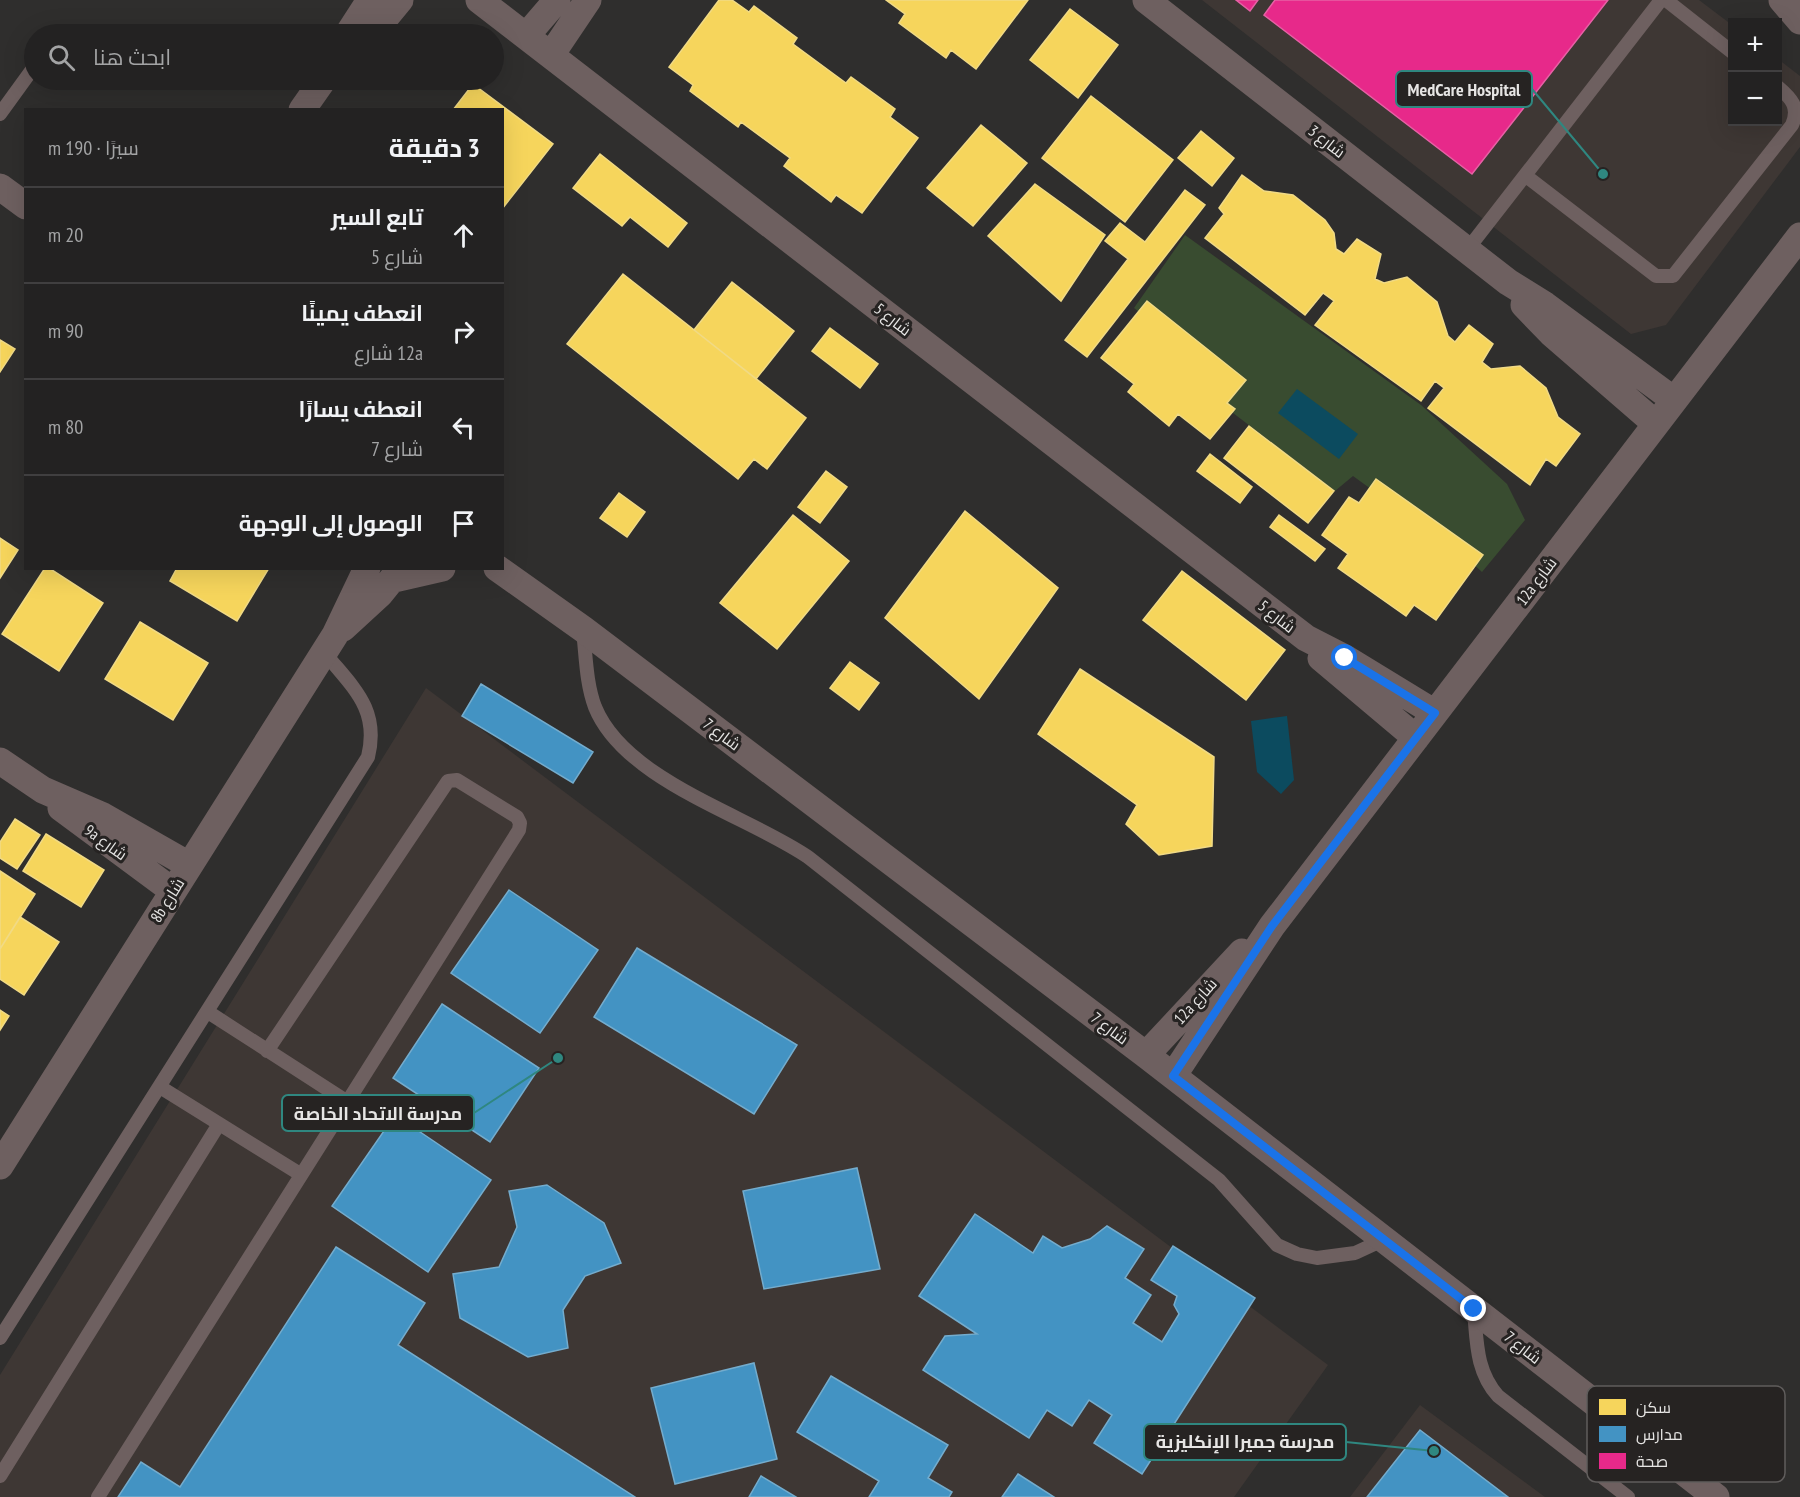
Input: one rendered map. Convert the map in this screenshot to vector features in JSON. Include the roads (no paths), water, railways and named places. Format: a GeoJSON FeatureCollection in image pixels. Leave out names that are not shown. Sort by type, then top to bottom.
{"type":"FeatureCollection","features":[{"type":"Feature","properties":{"kind":"street"},"geometry":{"type":"LineString","coordinates":[[354,24],[370,0]]}},
{"type":"Feature","properties":{"kind":"street"},"geometry":{"type":"LineString","coordinates":[[380,24],[400,0]]}},
{"type":"Feature","properties":{"kind":"street","name":"شارع 5"},"geometry":{"type":"LineString","coordinates":[[479,0],[1306,638],[1345,658],[1435,713]]}},
{"type":"Feature","properties":{"kind":"street"},"geometry":{"type":"LineString","coordinates":[[526,36],[557,0]]}},
{"type":"Feature","properties":{"kind":"street"},"geometry":{"type":"LineString","coordinates":[[551,55],[588,0]]}},
{"type":"Feature","properties":{"kind":"street","name":"شارع 3"},"geometry":{"type":"LineString","coordinates":[[1146,0],[1508,282],[1545,305],[1674,400]]}},
{"type":"Feature","properties":{"kind":"street"},"geometry":{"type":"LineString","coordinates":[[1784,0],[1800,6]]}},
{"type":"Feature","properties":{"kind":"street"},"geometry":{"type":"LineString","coordinates":[[1784,0],[1800,21]]}},
{"type":"Feature","properties":{"kind":"street"},"geometry":{"type":"LineString","coordinates":[[304,108],[318,90]]}},
{"type":"Feature","properties":{"kind":"street"},"geometry":{"type":"LineString","coordinates":[[0,187],[24,205]]}},
{"type":"Feature","properties":{"kind":"street","name":"12a شارع"},"geometry":{"type":"LineString","coordinates":[[1173,1076],[1272,926],[1800,236]]}},
{"type":"Feature","properties":{"kind":"street","name":"شارع 3"},"geometry":{"type":"LineString","coordinates":[[1508,282],[1535,318],[1656,424]]}},
{"type":"Feature","properties":{"kind":"street","name":"8b شارع"},"geometry":{"type":"LineString","coordinates":[[0,1166],[329,643],[366,570]]}},
{"type":"Feature","properties":{"kind":"street","name":"8b شارع"},"geometry":{"type":"LineString","coordinates":[[329,643],[366,609],[398,574],[427,570]]}},
{"type":"Feature","properties":{"kind":"street","name":"شارع 7"},"geometry":{"type":"LineString","coordinates":[[500,570],[583,629],[1146,1055],[1587,1397]]}},
{"type":"Feature","properties":{"kind":"street","name":"شارع 5"},"geometry":{"type":"LineString","coordinates":[[1306,638],[1335,672],[1416,738]]}},
{"type":"Feature","properties":{"kind":"street","name":"9a شارع"},"geometry":{"type":"LineString","coordinates":[[0,761],[43,790],[75,820],[173,891]]}},
{"type":"Feature","properties":{"kind":"street","name":"9a شارع"},"geometry":{"type":"LineString","coordinates":[[43,790],[103,816],[189,865]]}},
{"type":"Feature","properties":{"kind":"street","name":"12a شارع"},"geometry":{"type":"LineString","coordinates":[[1146,1055],[1215,979],[1272,926]]}},
{"type":"Feature","properties":{"kind":"street","name":"شارع 7"},"geometry":{"type":"LineString","coordinates":[[1697,1482],[1716,1497]]}},
{"type":"Feature","properties":{"kind":"lane"},"geometry":{"type":"LineString","coordinates":[[1467,250],[1660,0]]}},
{"type":"Feature","properties":{"kind":"lane"},"geometry":{"type":"LineString","coordinates":[[1666,0],[1728,49]]}},
{"type":"Feature","properties":{"kind":"lane"},"geometry":{"type":"LineString","coordinates":[[0,114],[24,80]]}},
{"type":"Feature","properties":{"kind":"lane"},"geometry":{"type":"LineString","coordinates":[[1526,176],[1656,276],[1673,276],[1792,125],[1796,110],[1794,103],[1782,91]]}},
{"type":"Feature","properties":{"kind":"lane"},"geometry":{"type":"LineString","coordinates":[[583,629],[590,690],[596,708],[604,725],[630,753],[700,801],[771,834],[808,857],[1219,1180],[1278,1245],[1297,1254],[1317,1258],[1355,1253],[1383,1240]]}},
{"type":"Feature","properties":{"kind":"lane"},"geometry":{"type":"LineString","coordinates":[[0,1338],[368,757],[372,732],[367,707],[329,643]]}},
{"type":"Feature","properties":{"kind":"lane"},"geometry":{"type":"LineString","coordinates":[[98,1497],[519,830],[520,823],[517,817],[458,780],[448,781],[267,1051]]}},
{"type":"Feature","properties":{"kind":"lane"},"geometry":{"type":"LineString","coordinates":[[208,1012],[346,1101]]}},
{"type":"Feature","properties":{"kind":"lane"},"geometry":{"type":"LineString","coordinates":[[160,1087],[300,1174]]}},
{"type":"Feature","properties":{"kind":"lane"},"geometry":{"type":"LineString","coordinates":[[2,1470],[219,1124]]}},
{"type":"Feature","properties":{"kind":"lane"},"geometry":{"type":"LineString","coordinates":[[1474,1309],[1479,1360],[1489,1386],[1498,1396],[1587,1465]]}},
{"type":"Feature","properties":{"kind":"lane"},"geometry":{"type":"LineString","coordinates":[[1609,1482],[1628,1497]]}},
{"type":"Feature","properties":{"kind":"water"},"geometry":{"type":"Polygon","coordinates":[[[1297,389],[1358,434],[1339,459],[1278,413],[1297,389]]]}},
{"type":"Feature","properties":{"kind":"water"},"geometry":{"type":"Polygon","coordinates":[[[1287,716],[1294,780],[1281,794],[1257,772],[1251,721],[1287,716]]]}},
{"type":"Feature","properties":{"kind":"place","name":"MedCare Hospital"},"geometry":{"type":"Point","coordinates":[1603,174]}},
{"type":"Feature","properties":{"kind":"place","name":"مدرسة الاتحاد الخاصة"},"geometry":{"type":"Point","coordinates":[558,1058]}},
{"type":"Feature","properties":{"kind":"place","name":"مدرسة جميرا الإنكليزية"},"geometry":{"type":"Point","coordinates":[1434,1451]}}]}
